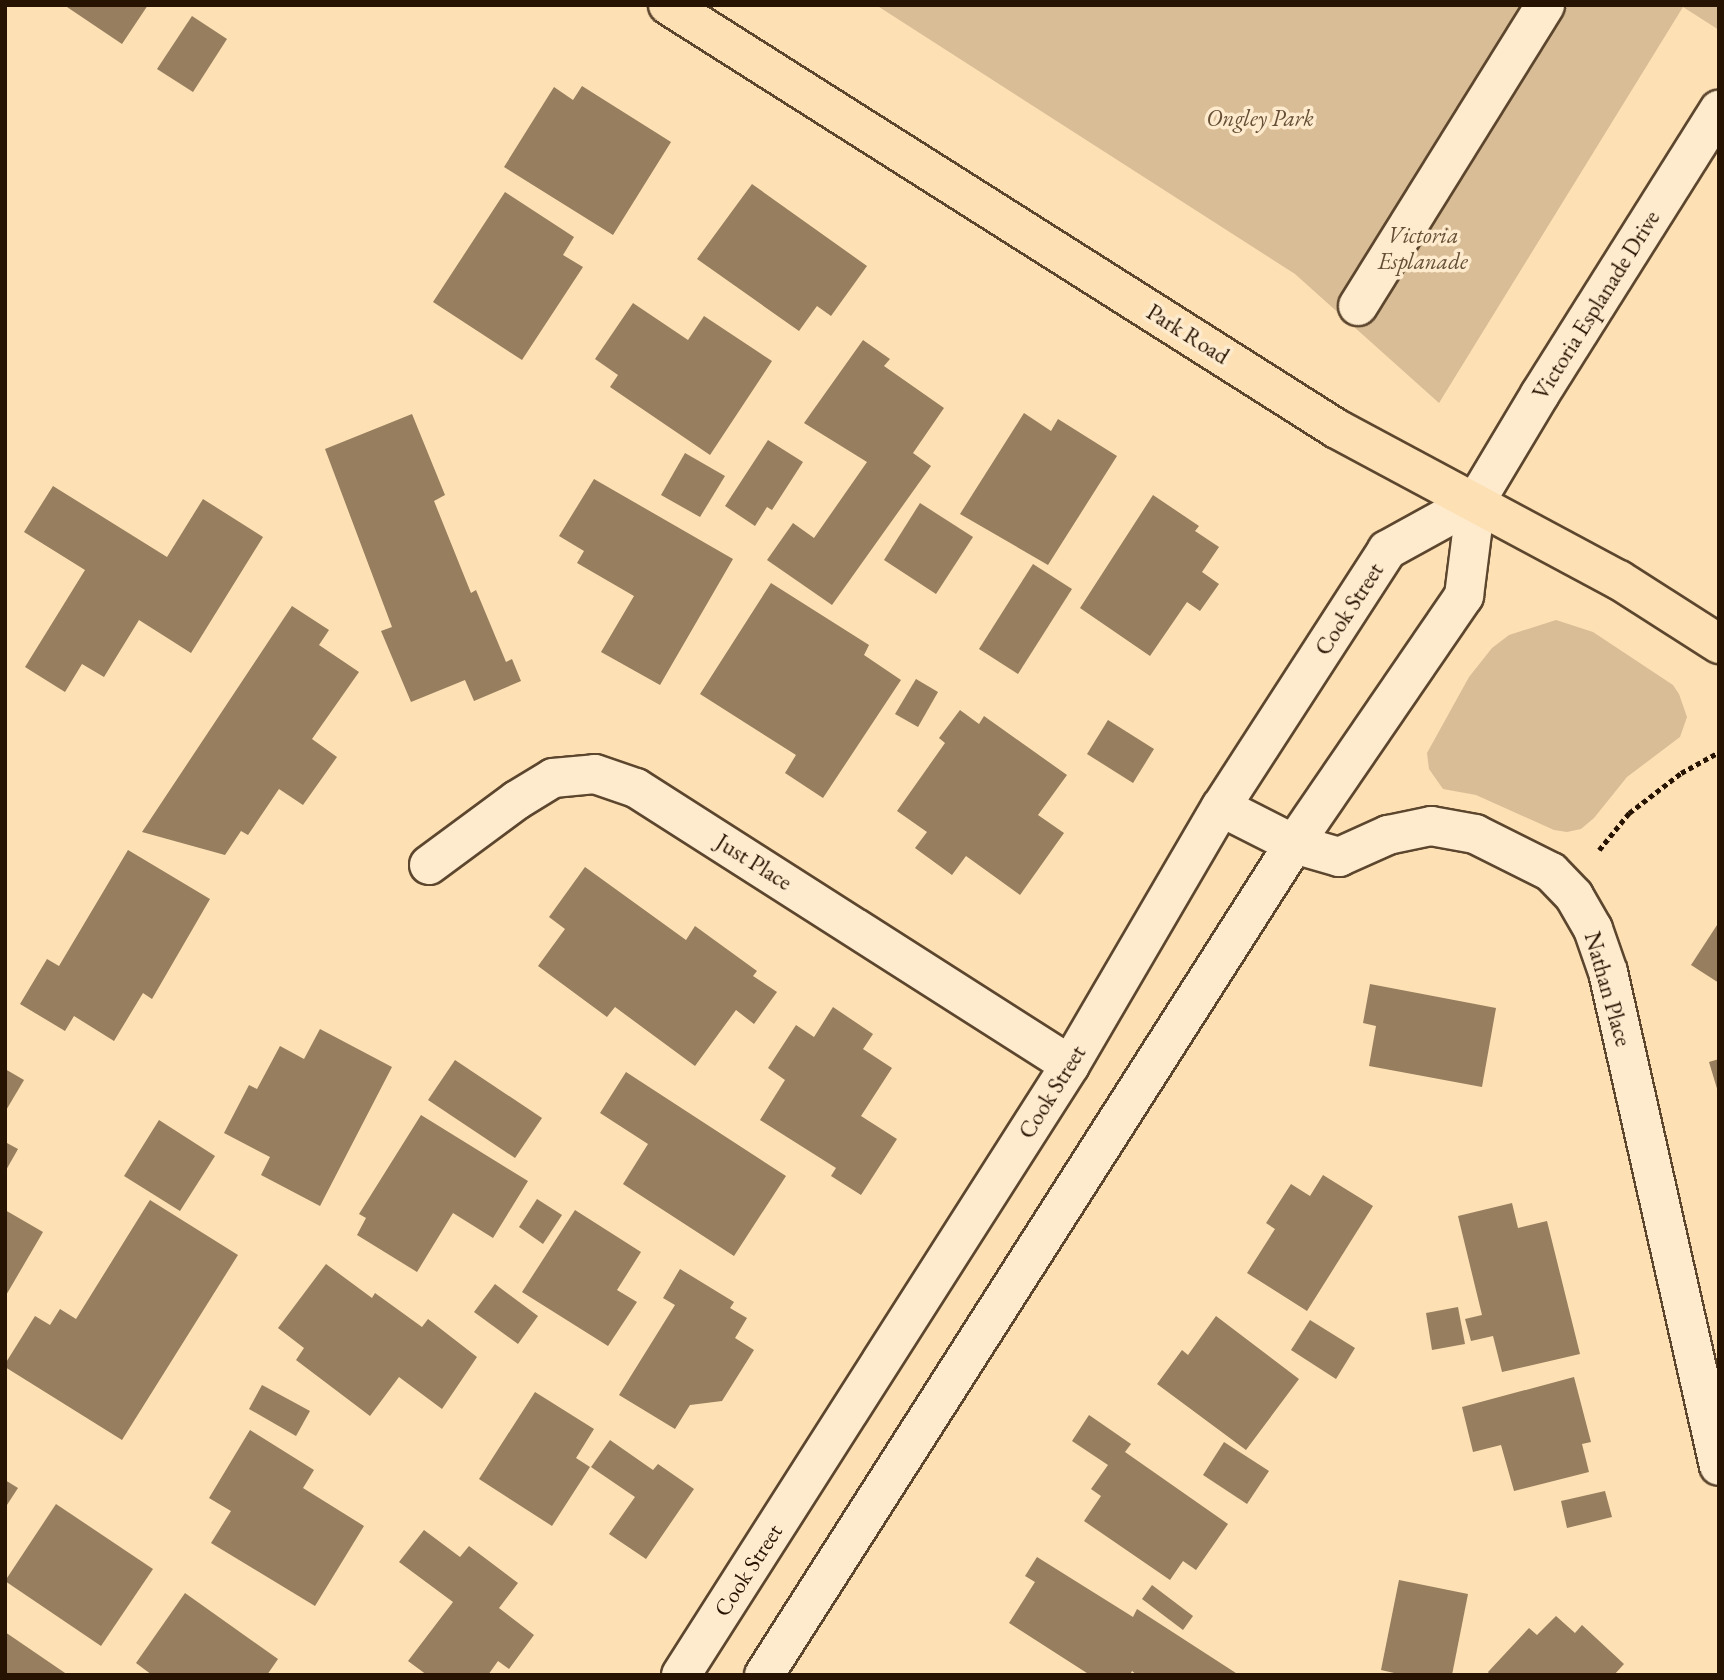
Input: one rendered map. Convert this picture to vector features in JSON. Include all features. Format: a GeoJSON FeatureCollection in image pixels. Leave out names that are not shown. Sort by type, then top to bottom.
{"type":"FeatureCollection","features":[{"type":"Feature","properties":{"kind":"main road","name":"Park Road"},"geometry":{"type":"LineString","coordinates":[[668,5],[1337,429],[1619,580],[1719,644]]}},
{"type":"Feature","properties":{"kind":"street"},"geometry":{"type":"LineString","coordinates":[[1358,306],[1545,5]]}},
{"type":"Feature","properties":{"kind":"street","name":"Victoria Esplanade Drive"},"geometry":{"type":"LineString","coordinates":[[1476,502],[1547,382],[1719,110]]}},
{"type":"Feature","properties":{"kind":"street","name":"Cook Street"},"geometry":{"type":"LineString","coordinates":[[681,1675],[1070,1065],[1221,807],[1387,550],[1476,502]]}},
{"type":"Feature","properties":{"kind":"street"},"geometry":{"type":"LineString","coordinates":[[764,1675],[1294,844],[1464,596],[1476,502]]}},
{"type":"Feature","properties":{"kind":"street","name":"Just Place"},"geometry":{"type":"LineString","coordinates":[[429,865],[517,800],[553,778],[595,774],[636,788],[1070,1065]]}},
{"type":"Feature","properties":{"kind":"street","name":"Nathan Place"},"geometry":{"type":"LineString","coordinates":[[1221,807],[1294,844],[1339,857],[1388,835],[1431,826],[1475,834],[1551,872],[1574,896],[1593,929],[1608,972],[1719,1466]]}},
{"type":"Feature","properties":{"kind":"path"},"geometry":{"type":"LineString","coordinates":[[1574,896],[1601,845],[1629,813],[1681,773],[1719,752]]}},
{"type":"Feature","properties":{"kind":"green space"},"geometry":{"type":"Polygon","coordinates":[[[876,5],[1719,5],[1719,30],[1683,7],[1439,403],[1295,274],[876,5]]]}},
{"type":"Feature","properties":{"kind":"green space"},"geometry":{"type":"Polygon","coordinates":[[[1556,620],[1593,632],[1673,685],[1687,717],[1680,737],[1627,777],[1594,818],[1581,829],[1567,832],[1554,830],[1476,795],[1443,789],[1429,769],[1427,753],[1469,677],[1492,648],[1509,635],[1556,620]]]}},
{"type":"Feature","properties":{"kind":"building"},"geometry":{"type":"Polygon","coordinates":[[[64,5],[148,5],[122,44],[64,5]]]}},
{"type":"Feature","properties":{"kind":"building"},"geometry":{"type":"Polygon","coordinates":[[[192,16],[227,39],[193,92],[157,69],[192,16]]]}},
{"type":"Feature","properties":{"kind":"building"},"geometry":{"type":"Polygon","coordinates":[[[582,86],[671,142],[613,235],[504,167],[554,87],[573,100],[582,86]]]}},
{"type":"Feature","properties":{"kind":"building"},"geometry":{"type":"Polygon","coordinates":[[[752,184],[867,266],[831,316],[817,306],[799,331],[697,259],[752,184]]]}},
{"type":"Feature","properties":{"kind":"building"},"geometry":{"type":"Polygon","coordinates":[[[505,192],[574,237],[563,255],[583,267],[522,360],[433,302],[505,192]]]}},
{"type":"Feature","properties":{"kind":"building"},"geometry":{"type":"Polygon","coordinates":[[[633,303],[688,340],[704,316],[772,361],[710,455],[610,387],[618,375],[595,359],[633,303]]]}},
{"type":"Feature","properties":{"kind":"building"},"geometry":{"type":"Polygon","coordinates":[[[863,340],[890,359],[884,366],[944,408],[913,453],[931,466],[832,605],[767,560],[793,523],[814,538],[867,462],[804,423],[863,340]]]}},
{"type":"Feature","properties":{"kind":"building"},"geometry":{"type":"Polygon","coordinates":[[[1024,413],[1051,431],[1058,419],[1117,456],[1048,565],[960,514],[1024,413]]]}},
{"type":"Feature","properties":{"kind":"building"},"geometry":{"type":"Polygon","coordinates":[[[412,414],[445,495],[434,501],[471,593],[476,590],[506,662],[512,659],[521,681],[474,701],[465,680],[411,702],[381,631],[392,627],[325,449],[412,414]]]}},
{"type":"Feature","properties":{"kind":"building"},"geometry":{"type":"Polygon","coordinates":[[[768,440],[803,462],[772,510],[767,507],[755,526],[725,506],[768,440]]]}},
{"type":"Feature","properties":{"kind":"building"},"geometry":{"type":"Polygon","coordinates":[[[685,453],[725,476],[700,517],[661,495],[685,453]]]}},
{"type":"Feature","properties":{"kind":"building"},"geometry":{"type":"Polygon","coordinates":[[[594,479],[733,559],[660,685],[601,652],[634,596],[577,563],[584,551],[559,536],[594,479]]]}},
{"type":"Feature","properties":{"kind":"building"},"geometry":{"type":"Polygon","coordinates":[[[53,486],[167,557],[203,499],[263,537],[191,653],[139,620],[104,677],[82,664],[65,692],[25,667],[85,570],[24,532],[53,486]]]}},
{"type":"Feature","properties":{"kind":"building"},"geometry":{"type":"Polygon","coordinates":[[[1153,495],[1199,526],[1195,531],[1219,547],[1202,572],[1219,584],[1200,611],[1187,602],[1150,656],[1080,608],[1153,495]]]}},
{"type":"Feature","properties":{"kind":"building"},"geometry":{"type":"Polygon","coordinates":[[[920,503],[973,537],[936,594],[884,560],[920,503]]]}},
{"type":"Feature","properties":{"kind":"building"},"geometry":{"type":"Polygon","coordinates":[[[1033,564],[1072,589],[1018,674],[979,649],[1033,564]]]}},
{"type":"Feature","properties":{"kind":"building"},"geometry":{"type":"Polygon","coordinates":[[[771,583],[869,645],[864,655],[901,680],[823,798],[785,773],[796,755],[700,694],[771,583]]]}},
{"type":"Feature","properties":{"kind":"building"},"geometry":{"type":"Polygon","coordinates":[[[292,606],[329,630],[319,645],[359,672],[312,739],[337,757],[303,805],[279,789],[248,835],[241,831],[225,855],[142,832],[292,606]]]}},
{"type":"Feature","properties":{"kind":"building"},"geometry":{"type":"Polygon","coordinates":[[[916,679],[938,692],[918,727],[895,714],[916,679]]]}},
{"type":"Feature","properties":{"kind":"building"},"geometry":{"type":"Polygon","coordinates":[[[960,710],[979,724],[984,716],[1067,775],[1038,815],[1064,833],[1020,895],[966,856],[952,875],[915,848],[927,832],[897,811],[945,743],[939,738],[960,710]]]}},
{"type":"Feature","properties":{"kind":"building"},"geometry":{"type":"Polygon","coordinates":[[[1108,720],[1154,749],[1133,783],[1087,754],[1108,720]]]}},
{"type":"Feature","properties":{"kind":"building"},"geometry":{"type":"Polygon","coordinates":[[[128,850],[210,899],[152,999],[143,993],[114,1041],[74,1016],[65,1031],[20,1004],[47,959],[59,966],[128,850]]]}},
{"type":"Feature","properties":{"kind":"building"},"geometry":{"type":"Polygon","coordinates":[[[585,867],[686,940],[695,926],[757,971],[753,976],[777,992],[754,1024],[736,1010],[695,1066],[615,1007],[607,1017],[538,966],[565,929],[549,917],[585,867]]]}},
{"type":"Feature","properties":{"kind":"building"},"geometry":{"type":"Polygon","coordinates":[[[1719,922],[1719,983],[1691,965],[1719,922]]]}},
{"type":"Feature","properties":{"kind":"building"},"geometry":{"type":"Polygon","coordinates":[[[1370,984],[1496,1008],[1482,1087],[1369,1066],[1376,1026],[1363,1023],[1370,984]]]}},
{"type":"Feature","properties":{"kind":"building"},"geometry":{"type":"Polygon","coordinates":[[[833,1007],[873,1034],[863,1049],[892,1068],[861,1116],[897,1139],[861,1195],[831,1176],[836,1168],[760,1120],[785,1080],[768,1068],[796,1025],[814,1037],[833,1007]]]}},
{"type":"Feature","properties":{"kind":"building"},"geometry":{"type":"Polygon","coordinates":[[[320,1029],[392,1067],[320,1206],[261,1175],[270,1157],[224,1133],[249,1085],[257,1089],[280,1046],[304,1059],[320,1029]]]}},
{"type":"Feature","properties":{"kind":"building"},"geometry":{"type":"Polygon","coordinates":[[[1719,1059],[1719,1092],[1718,1092],[1709,1062],[1719,1059]]]}},
{"type":"Feature","properties":{"kind":"building"},"geometry":{"type":"Polygon","coordinates":[[[455,1060],[542,1118],[515,1158],[428,1100],[455,1060]]]}},
{"type":"Feature","properties":{"kind":"building"},"geometry":{"type":"Polygon","coordinates":[[[5,1069],[24,1080],[5,1112],[5,1069]]]}},
{"type":"Feature","properties":{"kind":"building"},"geometry":{"type":"Polygon","coordinates":[[[626,1072],[786,1176],[734,1256],[623,1184],[648,1144],[600,1113],[626,1072]]]}},
{"type":"Feature","properties":{"kind":"building"},"geometry":{"type":"Polygon","coordinates":[[[421,1115],[528,1181],[493,1238],[453,1213],[417,1272],[357,1235],[366,1218],[359,1214],[421,1115]]]}},
{"type":"Feature","properties":{"kind":"building"},"geometry":{"type":"Polygon","coordinates":[[[159,1120],[215,1156],[180,1211],[124,1176],[159,1120]]]}},
{"type":"Feature","properties":{"kind":"building"},"geometry":{"type":"Polygon","coordinates":[[[5,1142],[18,1149],[5,1172],[5,1142]]]}},
{"type":"Feature","properties":{"kind":"building"},"geometry":{"type":"Polygon","coordinates":[[[1323,1175],[1373,1206],[1307,1311],[1247,1273],[1275,1229],[1266,1223],[1291,1184],[1310,1196],[1323,1175]]]}},
{"type":"Feature","properties":{"kind":"building"},"geometry":{"type":"Polygon","coordinates":[[[537,1199],[562,1215],[543,1244],[519,1227],[537,1199]]]}},
{"type":"Feature","properties":{"kind":"building"},"geometry":{"type":"Polygon","coordinates":[[[150,1200],[238,1255],[122,1440],[5,1367],[5,1364],[35,1316],[50,1325],[60,1309],[76,1319],[150,1200]]]}},
{"type":"Feature","properties":{"kind":"building"},"geometry":{"type":"Polygon","coordinates":[[[1512,1203],[1518,1228],[1547,1221],[1580,1354],[1502,1372],[1493,1336],[1471,1341],[1465,1319],[1482,1315],[1458,1216],[1512,1203]]]}},
{"type":"Feature","properties":{"kind":"building"},"geometry":{"type":"Polygon","coordinates":[[[5,1210],[43,1232],[5,1297],[5,1210]]]}},
{"type":"Feature","properties":{"kind":"building"},"geometry":{"type":"Polygon","coordinates":[[[575,1210],[641,1252],[617,1290],[637,1302],[608,1346],[522,1292],[575,1210]]]}},
{"type":"Feature","properties":{"kind":"building"},"geometry":{"type":"Polygon","coordinates":[[[326,1264],[372,1298],[375,1293],[422,1327],[428,1319],[477,1357],[442,1409],[399,1377],[370,1416],[296,1360],[304,1348],[278,1328],[326,1264]]]}},
{"type":"Feature","properties":{"kind":"building"},"geometry":{"type":"Polygon","coordinates":[[[680,1269],[734,1302],[730,1308],[747,1318],[735,1338],[754,1350],[722,1401],[690,1405],[675,1429],[619,1395],[675,1305],[663,1298],[680,1269]]]}},
{"type":"Feature","properties":{"kind":"building"},"geometry":{"type":"Polygon","coordinates":[[[495,1284],[538,1316],[518,1344],[474,1312],[495,1284]]]}},
{"type":"Feature","properties":{"kind":"building"},"geometry":{"type":"Polygon","coordinates":[[[1458,1307],[1465,1344],[1432,1350],[1426,1313],[1458,1307]]]}},
{"type":"Feature","properties":{"kind":"building"},"geometry":{"type":"Polygon","coordinates":[[[1216,1316],[1299,1379],[1246,1450],[1157,1384],[1182,1350],[1188,1355],[1216,1316]]]}},
{"type":"Feature","properties":{"kind":"building"},"geometry":{"type":"Polygon","coordinates":[[[1310,1320],[1355,1348],[1336,1379],[1291,1350],[1310,1320]]]}},
{"type":"Feature","properties":{"kind":"building"},"geometry":{"type":"Polygon","coordinates":[[[1574,1377],[1591,1442],[1582,1444],[1589,1472],[1514,1491],[1501,1445],[1473,1452],[1462,1407],[1574,1377]]]}},
{"type":"Feature","properties":{"kind":"building"},"geometry":{"type":"Polygon","coordinates":[[[262,1385],[310,1411],[296,1436],[249,1409],[262,1385]]]}},
{"type":"Feature","properties":{"kind":"building"},"geometry":{"type":"Polygon","coordinates":[[[535,1392],[594,1429],[576,1458],[590,1467],[552,1526],[479,1479],[535,1392]]]}},
{"type":"Feature","properties":{"kind":"building"},"geometry":{"type":"Polygon","coordinates":[[[1089,1415],[1131,1444],[1125,1452],[1228,1524],[1196,1570],[1183,1561],[1170,1580],[1084,1521],[1101,1496],[1091,1489],[1108,1465],[1072,1441],[1089,1415]]]}},
{"type":"Feature","properties":{"kind":"building"},"geometry":{"type":"Polygon","coordinates":[[[250,1430],[314,1470],[303,1488],[364,1526],[315,1606],[211,1543],[231,1511],[209,1498],[250,1430]]]}},
{"type":"Feature","properties":{"kind":"building"},"geometry":{"type":"Polygon","coordinates":[[[610,1440],[653,1470],[658,1464],[694,1489],[646,1559],[609,1534],[635,1497],[591,1467],[610,1440]]]}},
{"type":"Feature","properties":{"kind":"building"},"geometry":{"type":"Polygon","coordinates":[[[1224,1442],[1269,1471],[1247,1504],[1203,1475],[1224,1442]]]}},
{"type":"Feature","properties":{"kind":"building"},"geometry":{"type":"Polygon","coordinates":[[[5,1480],[18,1488],[5,1508],[5,1480]]]}},
{"type":"Feature","properties":{"kind":"building"},"geometry":{"type":"Polygon","coordinates":[[[1605,1491],[1612,1517],[1567,1528],[1561,1501],[1605,1491]]]}},
{"type":"Feature","properties":{"kind":"building"},"geometry":{"type":"Polygon","coordinates":[[[56,1504],[153,1569],[101,1646],[5,1581],[56,1504]]]}},
{"type":"Feature","properties":{"kind":"building"},"geometry":{"type":"Polygon","coordinates":[[[424,1530],[460,1557],[469,1546],[518,1583],[499,1608],[534,1635],[509,1669],[498,1661],[488,1675],[427,1675],[408,1661],[453,1602],[399,1562],[424,1530]]]}},
{"type":"Feature","properties":{"kind":"building"},"geometry":{"type":"Polygon","coordinates":[[[1037,1557],[1133,1617],[1137,1609],[1239,1675],[1137,1675],[1132,1671],[1130,1675],[1090,1675],[1009,1623],[1035,1582],[1025,1576],[1037,1557]]]}},
{"type":"Feature","properties":{"kind":"building"},"geometry":{"type":"Polygon","coordinates":[[[1399,1580],[1468,1594],[1452,1675],[1403,1675],[1381,1670],[1399,1580]]]}},
{"type":"Feature","properties":{"kind":"building"},"geometry":{"type":"Polygon","coordinates":[[[1152,1585],[1193,1616],[1183,1630],[1142,1599],[1152,1585]]]}},
{"type":"Feature","properties":{"kind":"building"},"geometry":{"type":"Polygon","coordinates":[[[185,1593],[278,1659],[267,1675],[152,1675],[136,1663],[185,1593]]]}},
{"type":"Feature","properties":{"kind":"building"},"geometry":{"type":"Polygon","coordinates":[[[1556,1616],[1575,1633],[1582,1625],[1624,1664],[1614,1675],[1490,1675],[1488,1672],[1529,1628],[1537,1635],[1556,1616]]]}},
{"type":"Feature","properties":{"kind":"building"},"geometry":{"type":"Polygon","coordinates":[[[5,1632],[68,1675],[5,1675],[5,1632]]]}},
{"type":"Feature","properties":{"kind":"park label","name":"Ongley Park"},"geometry":{"type":"Point","coordinates":[1260,118]}},
{"type":"Feature","properties":{"kind":"park label","name":"Victoria Esplanade"},"geometry":{"type":"Point","coordinates":[1423,248]}}]}
